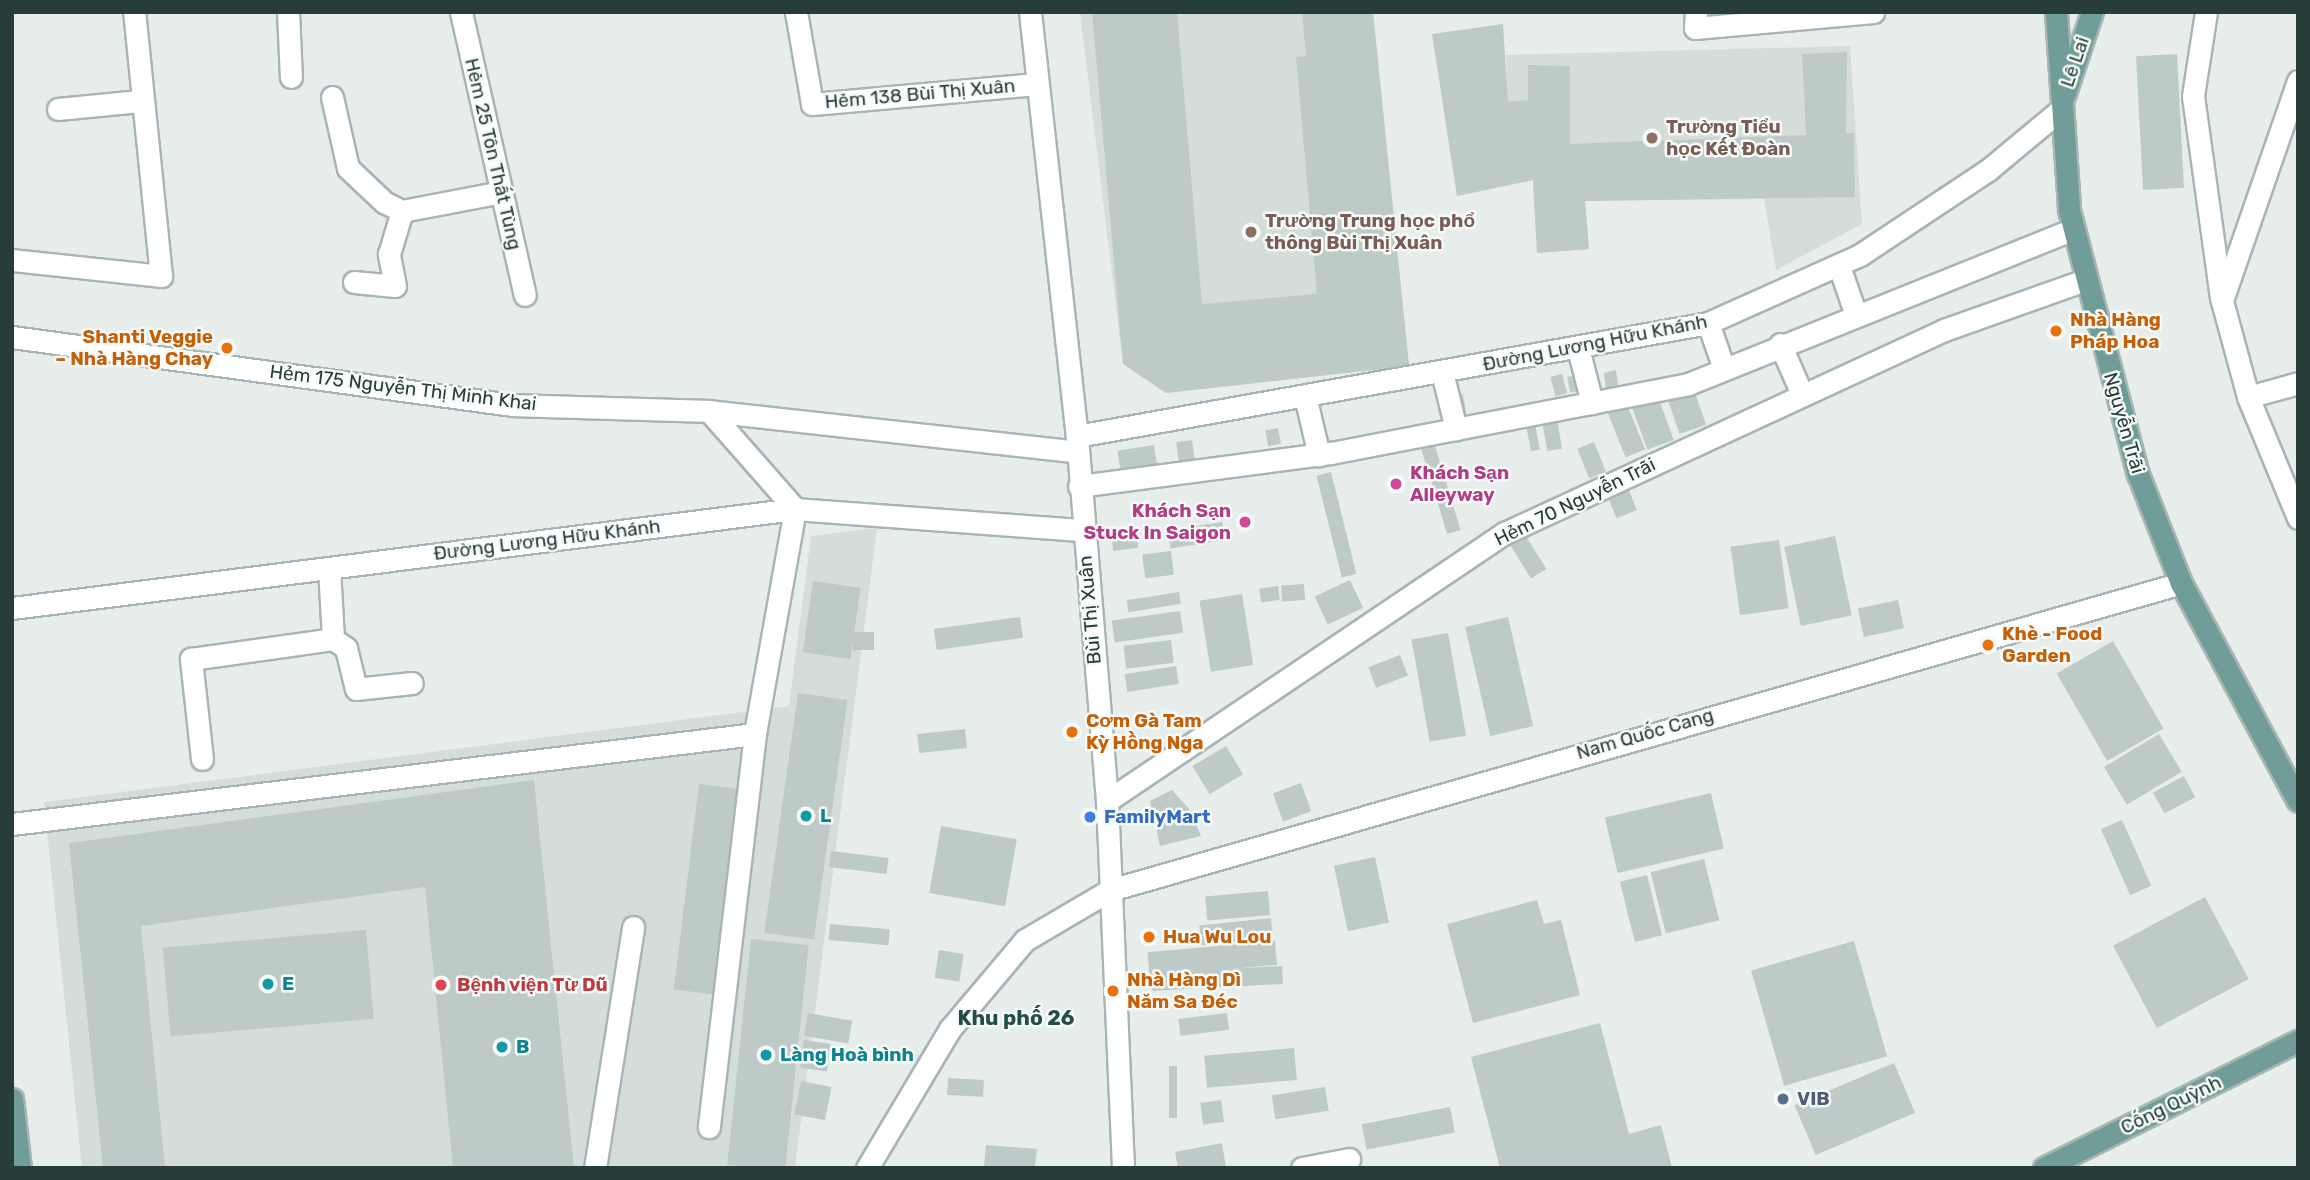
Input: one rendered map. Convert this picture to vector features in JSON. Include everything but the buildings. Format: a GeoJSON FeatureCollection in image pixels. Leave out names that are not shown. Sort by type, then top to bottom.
{"type":"FeatureCollection","features":[{"type":"Feature","properties":{"kind":"main road","name":"Nguyễn Trãi"},"geometry":{"type":"LineString","coordinates":[[2056,12],[2059,111],[2073,229],[2138,474],[2181,583],[2288,768],[2298,801]]}},
{"type":"Feature","properties":{"kind":"main road","name":"Lê Lai"},"geometry":{"type":"LineString","coordinates":[[2059,111],[2092,12]]}},
{"type":"Feature","properties":{"kind":"main road","name":"Cống Quỳnh"},"geometry":{"type":"LineString","coordinates":[[2044,1168],[2298,1041]]}},
{"type":"Feature","properties":{"kind":"main road"},"geometry":{"type":"LineString","coordinates":[[12,1099],[20,1168]]}},
{"type":"Feature","properties":{"kind":"street"},"geometry":{"type":"LineString","coordinates":[[12,260],[161,276],[140,101],[134,12]]}},
{"type":"Feature","properties":{"kind":"street"},"geometry":{"type":"LineString","coordinates":[[288,12],[291,77]]}},
{"type":"Feature","properties":{"kind":"street","name":"Hẻm 25 Tôn Thất Tùng"},"geometry":{"type":"LineString","coordinates":[[461,12],[525,295]]}},
{"type":"Feature","properties":{"kind":"street","name":"Hẻm 138 Bùi Thị Xuân"},"geometry":{"type":"LineString","coordinates":[[796,12],[812,104],[1037,84]]}},
{"type":"Feature","properties":{"kind":"street","name":"Bùi Thị Xuân"},"geometry":{"type":"LineString","coordinates":[[1030,12],[1077,444],[1107,801],[1123,1168]]}},
{"type":"Feature","properties":{"kind":"street"},"geometry":{"type":"LineString","coordinates":[[1696,12],[1695,28],[1873,12]]}},
{"type":"Feature","properties":{"kind":"street"},"geometry":{"type":"LineString","coordinates":[[2206,12],[2193,96],[2222,301],[2248,397],[2298,518]]}},
{"type":"Feature","properties":{"kind":"street"},"geometry":{"type":"LineString","coordinates":[[2222,301],[2298,81]]}},
{"type":"Feature","properties":{"kind":"street"},"geometry":{"type":"LineString","coordinates":[[332,97],[348,168],[402,212]]}},
{"type":"Feature","properties":{"kind":"street"},"geometry":{"type":"LineString","coordinates":[[58,109],[140,101]]}},
{"type":"Feature","properties":{"kind":"street","name":"Đường Lương Hữu Khánh"},"geometry":{"type":"LineString","coordinates":[[1077,444],[1305,396],[1708,323],[1839,265],[1925,216],[2059,111]]}},
{"type":"Feature","properties":{"kind":"street"},"geometry":{"type":"LineString","coordinates":[[402,212],[502,192]]}},
{"type":"Feature","properties":{"kind":"street"},"geometry":{"type":"LineString","coordinates":[[354,282],[396,286],[389,254],[402,212]]}},
{"type":"Feature","properties":{"kind":"street"},"geometry":{"type":"LineString","coordinates":[[1079,486],[1319,455],[1688,384],[1780,344],[2073,229]]}},
{"type":"Feature","properties":{"kind":"street"},"geometry":{"type":"LineString","coordinates":[[1839,265],[1856,315]]}},
{"type":"Feature","properties":{"kind":"street","name":"Hẻm 70 Nguyễn Trãi"},"geometry":{"type":"LineString","coordinates":[[1107,801],[1505,533],[1944,330],[2085,280]]}},
{"type":"Feature","properties":{"kind":"street"},"geometry":{"type":"LineString","coordinates":[[1708,323],[1724,369]]}},
{"type":"Feature","properties":{"kind":"street","name":"Hẻm 175 Nguyễn Thị Minh Khai"},"geometry":{"type":"LineString","coordinates":[[12,337],[512,405],[709,411],[1077,444]]}},
{"type":"Feature","properties":{"kind":"street"},"geometry":{"type":"LineString","coordinates":[[1780,344],[1802,394]]}},
{"type":"Feature","properties":{"kind":"street"},"geometry":{"type":"LineString","coordinates":[[1578,348],[1592,403]]}},
{"type":"Feature","properties":{"kind":"street"},"geometry":{"type":"LineString","coordinates":[[1442,372],[1456,429]]}},
{"type":"Feature","properties":{"kind":"street"},"geometry":{"type":"LineString","coordinates":[[2248,397],[2298,383]]}},
{"type":"Feature","properties":{"kind":"street"},"geometry":{"type":"LineString","coordinates":[[1305,396],[1319,455]]}},
{"type":"Feature","properties":{"kind":"street"},"geometry":{"type":"LineString","coordinates":[[709,411],[795,509],[755,734],[709,1127]]}},
{"type":"Feature","properties":{"kind":"street","name":"Đường Lương Hữu Khánh"},"geometry":{"type":"LineString","coordinates":[[12,608],[795,509],[1083,530]]}},
{"type":"Feature","properties":{"kind":"street"},"geometry":{"type":"LineString","coordinates":[[329,568],[333,639]]}},
{"type":"Feature","properties":{"kind":"street","name":"Nam Quốc Cang"},"geometry":{"type":"LineString","coordinates":[[866,1168],[950,1029],[1025,940],[1110,890],[2181,583]]}},
{"type":"Feature","properties":{"kind":"street"},"geometry":{"type":"LineString","coordinates":[[202,759],[191,659],[333,639],[346,648],[356,689],[412,683]]}},
{"type":"Feature","properties":{"kind":"street"},"geometry":{"type":"LineString","coordinates":[[12,824],[755,734]]}},
{"type":"Feature","properties":{"kind":"street"},"geometry":{"type":"LineString","coordinates":[[596,1168],[633,927]]}},
{"type":"Feature","properties":{"kind":"street"},"geometry":{"type":"LineString","coordinates":[[1301,1168],[1349,1159]]}},
{"type":"Feature","properties":{"kind":"shaded area","name":"Trường Trung học phổ thông Bùi Thị Xuân"},"geometry":{"type":"Polygon","coordinates":[[[1080,12],[1373,12],[1409,366],[1166,393],[1123,364],[1080,12]]]}},
{"type":"Feature","properties":{"kind":"shaded area","name":"Trường Tiểu học Kết Đoàn"},"geometry":{"type":"Polygon","coordinates":[[[1850,46],[1862,224],[1776,270],[1764,199],[1585,201],[1589,249],[1537,253],[1533,180],[1457,196],[1442,96],[1507,90],[1506,55],[1850,46]]]}},
{"type":"Feature","properties":{"kind":"shaded area","name":"Bệnh viện Từ Dũ"},"geometry":{"type":"Polygon","coordinates":[[[877,528],[795,1168],[82,1168],[44,802],[789,706],[811,536],[877,528]]]}},
{"type":"Feature","properties":{"kind":"place","name":"Trường Tiểu học Kết Đoàn"},"geometry":{"type":"Point","coordinates":[1652,138]}},
{"type":"Feature","properties":{"kind":"place","name":"Trường Trung học phổ thông Bùi Thị Xuân"},"geometry":{"type":"Point","coordinates":[1251,232]}},
{"type":"Feature","properties":{"kind":"place","name":"Nhà Hàng Pháp Hoa"},"geometry":{"type":"Point","coordinates":[2056,331]}},
{"type":"Feature","properties":{"kind":"place","name":"Shanti Veggie – Nhà Hàng Chay"},"geometry":{"type":"Point","coordinates":[227,348]}},
{"type":"Feature","properties":{"kind":"place","name":"Khách Sạn Alleyway"},"geometry":{"type":"Point","coordinates":[1396,484]}},
{"type":"Feature","properties":{"kind":"place","name":"Khách Sạn Stuck In Saigon"},"geometry":{"type":"Point","coordinates":[1245,522]}},
{"type":"Feature","properties":{"kind":"place","name":"Khè - Food Garden"},"geometry":{"type":"Point","coordinates":[1988,645]}},
{"type":"Feature","properties":{"kind":"place","name":"Cơm Gà Tam Kỳ Hồng Nga"},"geometry":{"type":"Point","coordinates":[1072,732]}},
{"type":"Feature","properties":{"kind":"place","name":"L"},"geometry":{"type":"Point","coordinates":[806,816]}},
{"type":"Feature","properties":{"kind":"place","name":"FamilyMart"},"geometry":{"type":"Point","coordinates":[1090,817]}},
{"type":"Feature","properties":{"kind":"place","name":"Hua Wu Lou"},"geometry":{"type":"Point","coordinates":[1149,937]}},
{"type":"Feature","properties":{"kind":"place","name":"E"},"geometry":{"type":"Point","coordinates":[268,984]}},
{"type":"Feature","properties":{"kind":"place","name":"Bệnh viện Từ Dũ"},"geometry":{"type":"Point","coordinates":[441,985]}},
{"type":"Feature","properties":{"kind":"place","name":"Nhà Hàng Dì Năm Sa Đéc"},"geometry":{"type":"Point","coordinates":[1113,991]}},
{"type":"Feature","properties":{"kind":"place","name":"B"},"geometry":{"type":"Point","coordinates":[502,1047]}},
{"type":"Feature","properties":{"kind":"place","name":"Làng Hoà bình"},"geometry":{"type":"Point","coordinates":[766,1055]}},
{"type":"Feature","properties":{"kind":"place","name":"VIB"},"geometry":{"type":"Point","coordinates":[1783,1099]}},
{"type":"Feature","properties":{"kind":"district","name":"Khu phố 26"},"geometry":{"type":"Point","coordinates":[1016,1018]}}]}
